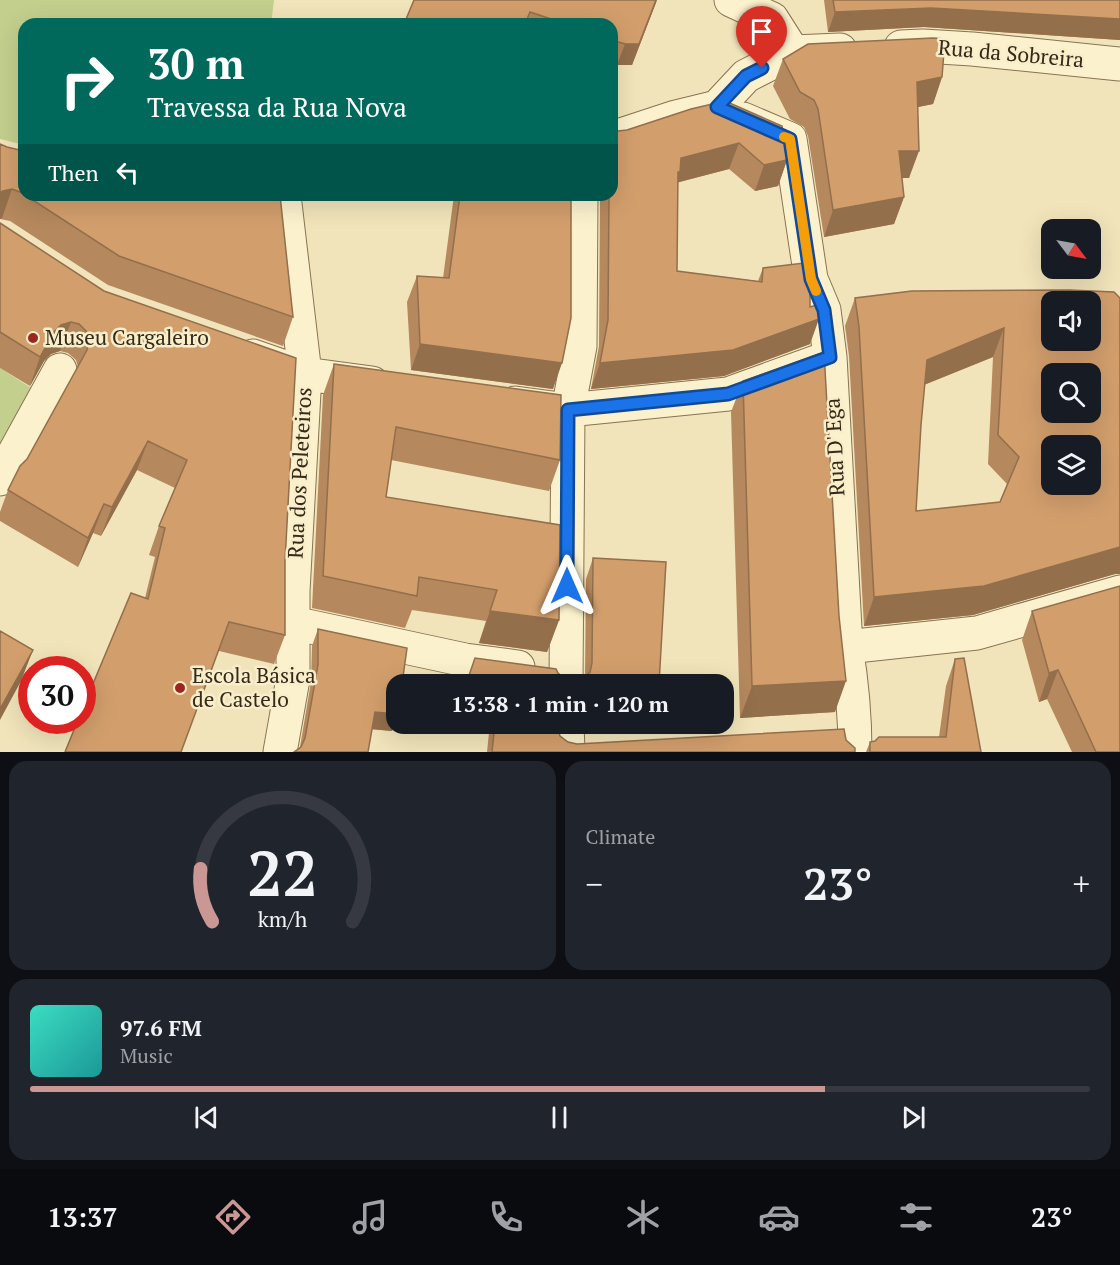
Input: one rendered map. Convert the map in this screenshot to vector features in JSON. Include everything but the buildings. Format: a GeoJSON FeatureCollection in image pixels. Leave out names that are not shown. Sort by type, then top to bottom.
{"type":"FeatureCollection","features":[{"type":"Feature","properties":{"kind":"street"},"geometry":{"type":"LineString","coordinates":[[618,136],[676,117],[717,107],[746,76],[793,52],[772,19],[731,0]]}},
{"type":"Feature","properties":{"kind":"street","name":"Rua da Sobreira"},"geometry":{"type":"LineString","coordinates":[[793,52],[923,46],[1120,64]]}},
{"type":"Feature","properties":{"kind":"street","name":"Rua D' Ega"},"geometry":{"type":"LineString","coordinates":[[717,107],[790,139],[811,279],[824,310],[830,357],[846,647],[852,683],[847,738]]}},
{"type":"Feature","properties":{"kind":"street","name":"Rua dos Peleteiros"},"geometry":{"type":"LineString","coordinates":[[279,752],[293,679],[293,591],[305,374],[285,201]]}},
{"type":"Feature","properties":{"kind":"street"},"geometry":{"type":"LineString","coordinates":[[566,674],[568,410],[580,346],[581,201]]}},
{"type":"Feature","properties":{"kind":"street"},"geometry":{"type":"LineString","coordinates":[[824,310],[856,306]]}},
{"type":"Feature","properties":{"kind":"street"},"geometry":{"type":"LineString","coordinates":[[231,348],[305,374],[395,386]]}},
{"type":"Feature","properties":{"kind":"street"},"geometry":{"type":"LineString","coordinates":[[490,399],[568,410],[728,394],[830,357]]}},
{"type":"Feature","properties":{"kind":"street"},"geometry":{"type":"LineString","coordinates":[[0,479],[60,370]]}},
{"type":"Feature","properties":{"kind":"street"},"geometry":{"type":"LineString","coordinates":[[846,647],[977,633],[1120,592]]}},
{"type":"Feature","properties":{"kind":"street"},"geometry":{"type":"LineString","coordinates":[[293,623],[465,660],[544,674]]}},
{"type":"Feature","properties":{"kind":"green space"},"geometry":{"type":"Polygon","coordinates":[[[0,0],[274,0],[272,18],[18,18],[18,144],[0,139],[0,0]]]}},
{"type":"Feature","properties":{"kind":"green space"},"geometry":{"type":"Polygon","coordinates":[[[0,368],[36,391],[0,453],[0,368]]]}},
{"type":"Feature","properties":{"kind":"slow traffic"},"geometry":{"type":"LineString","coordinates":[[784,137],[790,139],[811,279],[816,291]]}},
{"type":"Feature","properties":{"kind":"place","name":"Museu Cargaleiro"},"geometry":{"type":"Point","coordinates":[33,338]}},
{"type":"Feature","properties":{"kind":"place","name":"Escola Básica de Castelo"},"geometry":{"type":"Point","coordinates":[180,688]}},
{"type":"Feature","properties":{"kind":"route"},"geometry":{"type":"LineString","coordinates":[[567,586],[568,410],[728,394],[830,357],[824,310],[811,279],[790,139],[717,107],[746,76],[762,68]]}}]}
